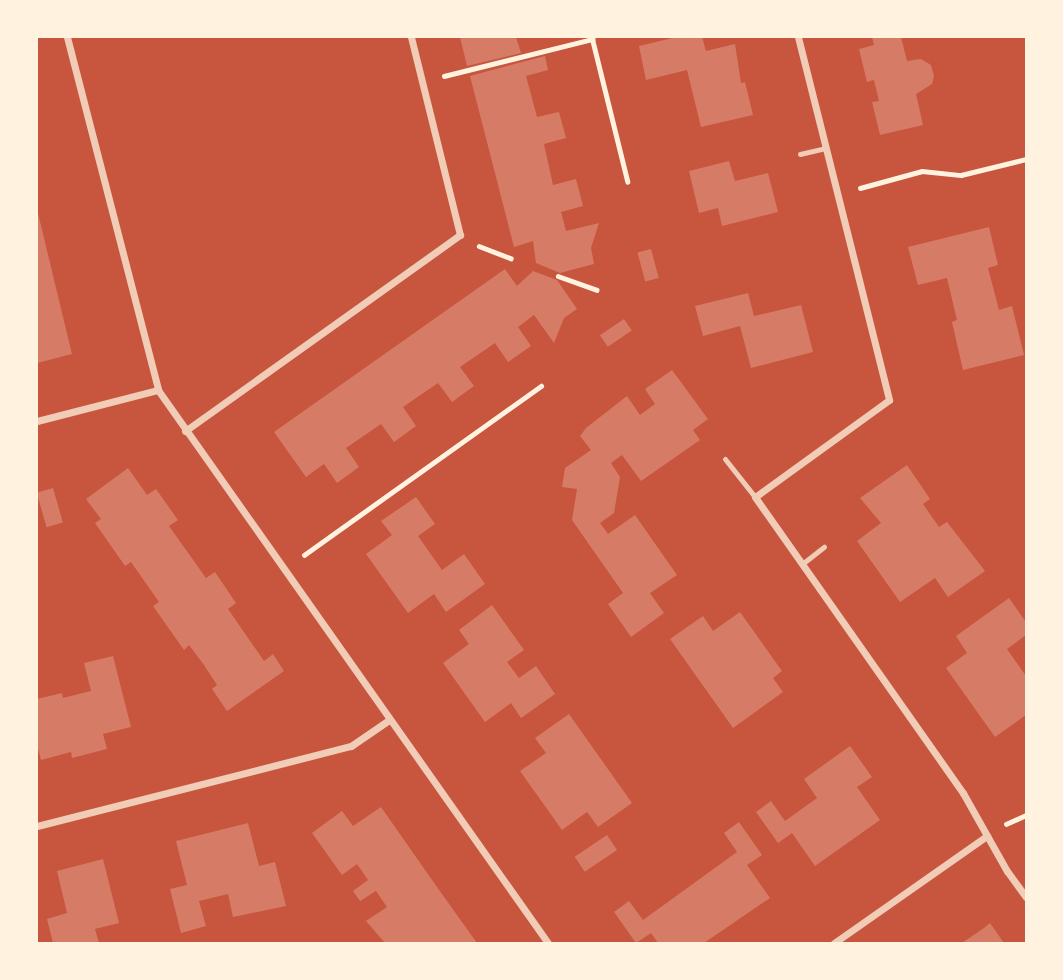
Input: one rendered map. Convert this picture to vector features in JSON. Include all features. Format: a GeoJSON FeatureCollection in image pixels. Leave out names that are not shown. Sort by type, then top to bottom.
{"type":"FeatureCollection","features":[{"type":"Feature","properties":{"kind":"street"},"geometry":{"type":"LineString","coordinates":[[67,37],[158,390],[548,943]]}},
{"type":"Feature","properties":{"kind":"street"},"geometry":{"type":"LineString","coordinates":[[185,430],[460,235],[411,37]]}},
{"type":"Feature","properties":{"kind":"street"},"geometry":{"type":"LineString","coordinates":[[798,37],[889,400],[755,497],[963,793],[1026,898]]}},
{"type":"Feature","properties":{"kind":"street"},"geometry":{"type":"LineString","coordinates":[[37,421],[158,390]]}},
{"type":"Feature","properties":{"kind":"street"},"geometry":{"type":"LineString","coordinates":[[37,826],[351,746],[389,720]]}},
{"type":"Feature","properties":{"kind":"street"},"geometry":{"type":"LineString","coordinates":[[834,943],[987,836]]}},
{"type":"Feature","properties":{"kind":"lane"},"geometry":{"type":"LineString","coordinates":[[800,154],[826,148]]}},
{"type":"Feature","properties":{"kind":"lane"},"geometry":{"type":"LineString","coordinates":[[725,458],[755,497]]}},
{"type":"Feature","properties":{"kind":"lane"},"geometry":{"type":"LineString","coordinates":[[802,564],[824,547]]}},
{"type":"Feature","properties":{"kind":"path"},"geometry":{"type":"LineString","coordinates":[[435,78],[592,38],[628,182]]}},
{"type":"Feature","properties":{"kind":"path"},"geometry":{"type":"LineString","coordinates":[[852,190],[922,172],[961,175],[1026,159]]}},
{"type":"Feature","properties":{"kind":"path"},"geometry":{"type":"LineString","coordinates":[[471,243],[510,258]]}},
{"type":"Feature","properties":{"kind":"path"},"geometry":{"type":"LineString","coordinates":[[558,276],[597,290]]}},
{"type":"Feature","properties":{"kind":"path"},"geometry":{"type":"LineString","coordinates":[[299,560],[541,386]]}},
{"type":"Feature","properties":{"kind":"building"},"geometry":{"type":"Polygon","coordinates":[[[460,37],[516,37],[521,53],[467,66],[460,37]]]}},
{"type":"Feature","properties":{"kind":"building"},"geometry":{"type":"Polygon","coordinates":[[[677,37],[702,37],[706,51],[735,44],[741,83],[745,82],[753,115],[701,127],[687,70],[646,80],[639,46],[677,37]]]}},
{"type":"Feature","properties":{"kind":"building"},"geometry":{"type":"Polygon","coordinates":[[[872,37],[901,37],[907,61],[921,59],[931,65],[934,76],[932,84],[916,94],[923,125],[880,135],[872,102],[879,101],[874,80],[867,82],[859,49],[874,45],[872,37]]]}},
{"type":"Feature","properties":{"kind":"building"},"geometry":{"type":"Polygon","coordinates":[[[545,56],[548,70],[526,76],[537,117],[559,112],[566,138],[544,144],[553,185],[576,179],[583,206],[561,212],[566,231],[599,223],[591,248],[594,264],[560,273],[536,263],[533,241],[514,247],[470,76],[545,56]]]}},
{"type":"Feature","properties":{"kind":"building"},"geometry":{"type":"Polygon","coordinates":[[[729,161],[735,181],[768,173],[778,212],[722,226],[718,208],[699,213],[689,171],[729,161]]]}},
{"type":"Feature","properties":{"kind":"building"},"geometry":{"type":"Polygon","coordinates":[[[37,209],[72,354],[37,363],[37,209]]]}},
{"type":"Feature","properties":{"kind":"building"},"geometry":{"type":"Polygon","coordinates":[[[989,227],[998,265],[988,268],[999,310],[1012,306],[1024,355],[963,370],[952,322],[957,320],[947,278],[918,285],[908,247],[989,227]]]}},
{"type":"Feature","properties":{"kind":"building"},"geometry":{"type":"Polygon","coordinates":[[[651,249],[659,278],[645,282],[637,253],[651,249]]]}},
{"type":"Feature","properties":{"kind":"building"},"geometry":{"type":"Polygon","coordinates":[[[505,269],[517,286],[533,271],[557,280],[577,309],[564,318],[554,343],[534,315],[518,327],[531,346],[508,362],[495,343],[460,367],[474,386],[452,402],[438,383],[403,407],[416,426],[394,442],[381,424],[346,448],[359,467],[337,483],[324,464],[306,477],[274,432],[505,269]]]}},
{"type":"Feature","properties":{"kind":"building"},"geometry":{"type":"Polygon","coordinates":[[[748,293],[754,316],[801,305],[813,352],[751,368],[740,326],[703,336],[695,306],[748,293]]]}},
{"type":"Feature","properties":{"kind":"building"},"geometry":{"type":"Polygon","coordinates":[[[624,319],[632,331],[608,347],[600,335],[624,319]]]}},
{"type":"Feature","properties":{"kind":"building"},"geometry":{"type":"Polygon","coordinates":[[[672,370],[708,419],[693,430],[700,440],[641,481],[622,455],[611,463],[620,477],[614,513],[600,523],[608,534],[635,515],[677,575],[650,593],[664,613],[631,637],[608,604],[623,593],[572,520],[577,489],[562,487],[565,468],[591,450],[580,436],[586,428],[627,396],[640,415],[655,404],[645,389],[672,370]]]}},
{"type":"Feature","properties":{"kind":"building"},"geometry":{"type":"Polygon","coordinates":[[[907,465],[930,499],[923,504],[939,527],[947,522],[985,571],[948,597],[935,578],[900,602],[857,541],[881,523],[860,498],[907,465]]]}},
{"type":"Feature","properties":{"kind":"building"},"geometry":{"type":"Polygon","coordinates":[[[128,468],[147,495],[156,489],[178,520],[169,526],[206,578],[215,572],[236,603],[228,609],[264,661],[273,654],[284,671],[227,711],[212,689],[217,685],[204,665],[189,645],[184,650],[153,606],[159,602],[131,562],[125,566],[95,523],[101,519],[86,499],[128,468]]]}},
{"type":"Feature","properties":{"kind":"building"},"geometry":{"type":"Polygon","coordinates":[[[53,488],[63,523],[47,527],[37,493],[53,488]]]}},
{"type":"Feature","properties":{"kind":"building"},"geometry":{"type":"Polygon","coordinates":[[[416,497],[435,524],[418,536],[442,570],[464,554],[485,584],[446,612],[434,594],[408,613],[366,554],[392,535],[381,521],[416,497]]]}},
{"type":"Feature","properties":{"kind":"building"},"geometry":{"type":"Polygon","coordinates":[[[1009,598],[1026,622],[1026,635],[1007,649],[1026,676],[1026,715],[995,737],[946,668],[967,653],[956,636],[1009,598]]]}},
{"type":"Feature","properties":{"kind":"building"},"geometry":{"type":"Polygon","coordinates":[[[492,605],[524,650],[507,662],[519,678],[536,666],[555,694],[521,718],[511,703],[485,722],[443,663],[469,644],[459,630],[492,605]]]}},
{"type":"Feature","properties":{"kind":"building"},"geometry":{"type":"Polygon","coordinates":[[[740,612],[782,671],[773,678],[783,692],[733,728],[670,639],[703,616],[713,631],[740,612]]]}},
{"type":"Feature","properties":{"kind":"building"},"geometry":{"type":"Polygon","coordinates":[[[113,656],[131,727],[103,734],[107,749],[72,758],[71,752],[41,760],[37,745],[37,699],[62,693],[63,698],[91,691],[84,663],[113,656]]]}},
{"type":"Feature","properties":{"kind":"building"},"geometry":{"type":"Polygon","coordinates":[[[569,714],[632,803],[598,827],[587,812],[562,830],[520,771],[546,753],[535,738],[569,714]]]}},
{"type":"Feature","properties":{"kind":"building"},"geometry":{"type":"Polygon","coordinates":[[[850,746],[872,777],[857,787],[880,820],[815,866],[792,833],[778,843],[756,812],[771,801],[785,821],[817,798],[804,779],[850,746]]]}},
{"type":"Feature","properties":{"kind":"building"},"geometry":{"type":"Polygon","coordinates":[[[381,807],[477,943],[385,943],[366,921],[387,907],[376,891],[360,901],[353,891],[368,880],[357,864],[342,875],[312,833],[342,811],[353,826],[381,807]]]}},
{"type":"Feature","properties":{"kind":"building"},"geometry":{"type":"Polygon","coordinates":[[[739,822],[762,855],[747,865],[770,898],[704,943],[658,943],[651,933],[636,943],[614,912],[629,901],[643,920],[737,852],[724,833],[739,822]]]}},
{"type":"Feature","properties":{"kind":"building"},"geometry":{"type":"Polygon","coordinates":[[[248,823],[259,866],[275,862],[286,906],[233,917],[228,894],[199,901],[206,926],[181,933],[170,889],[187,885],[176,841],[248,823]]]}},
{"type":"Feature","properties":{"kind":"building"},"geometry":{"type":"Polygon","coordinates":[[[607,835],[617,850],[585,872],[575,857],[607,835]]]}},
{"type":"Feature","properties":{"kind":"building"},"geometry":{"type":"Polygon","coordinates":[[[103,859],[119,923],[95,929],[99,943],[53,943],[47,919],[67,913],[57,871],[103,859]]]}},
{"type":"Feature","properties":{"kind":"building"},"geometry":{"type":"Polygon","coordinates":[[[990,923],[1004,943],[962,943],[984,928],[990,923]]]}}]}
